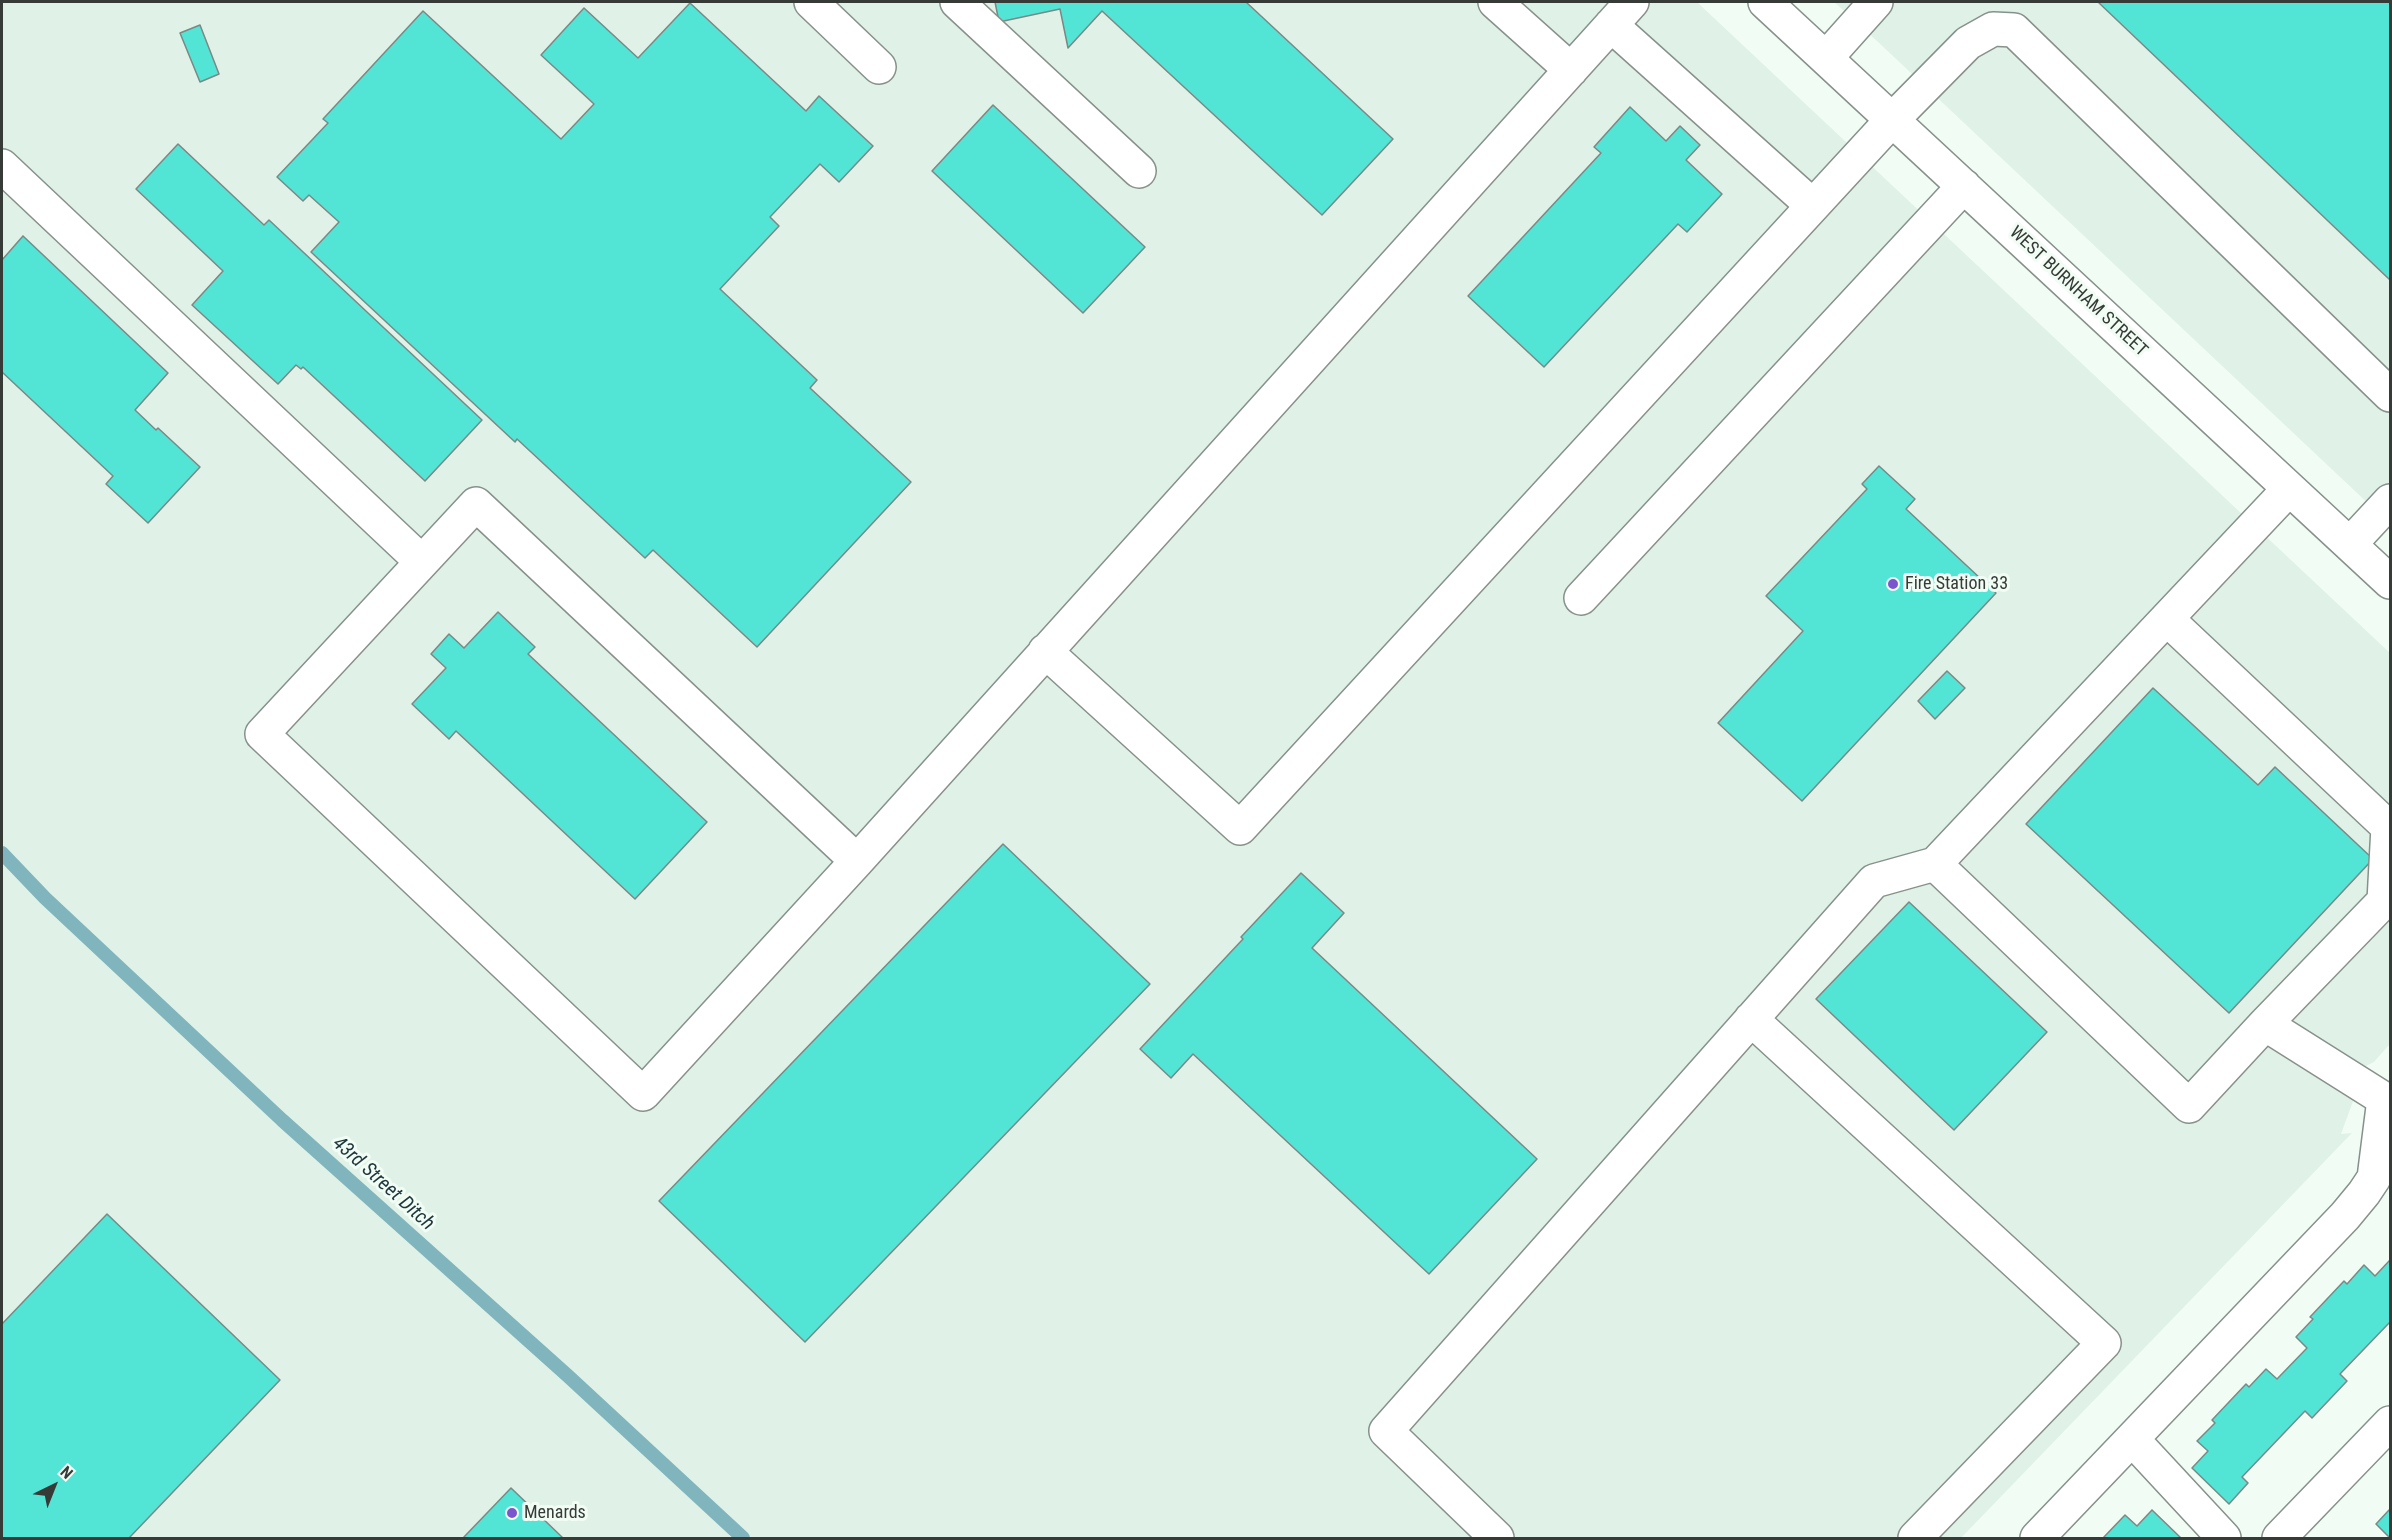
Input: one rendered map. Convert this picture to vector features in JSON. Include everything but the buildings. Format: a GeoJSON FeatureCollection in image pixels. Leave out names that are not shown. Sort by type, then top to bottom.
{"type":"FeatureCollection","features":[{"type":"Feature","properties":{"kind":"street"},"geometry":{"type":"LineString","coordinates":[[811,2],[879,67]]}},
{"type":"Feature","properties":{"kind":"street"},"geometry":{"type":"LineString","coordinates":[[957,2],[1139,171]]}},
{"type":"Feature","properties":{"kind":"street"},"geometry":{"type":"LineString","coordinates":[[1495,2],[1570,70]]}},
{"type":"Feature","properties":{"kind":"street","name":"WEST BURNHAM STREET"},"geometry":{"type":"LineString","coordinates":[[1766,2],[2391,582]]}},
{"type":"Feature","properties":{"kind":"street"},"geometry":{"type":"LineString","coordinates":[[1826,58],[1876,2]]}},
{"type":"Feature","properties":{"kind":"street"},"geometry":{"type":"LineString","coordinates":[[857,861],[476,504],[262,734],[643,1094],[857,861],[1622,13],[1813,206]]}},
{"type":"Feature","properties":{"kind":"street"},"geometry":{"type":"LineString","coordinates":[[1045,651],[1240,828],[1892,120],[1968,43],[1994,29],[2013,30],[2391,395]]}},
{"type":"Feature","properties":{"kind":"street"},"geometry":{"type":"LineString","coordinates":[[2,166],[422,562]]}},
{"type":"Feature","properties":{"kind":"street"},"geometry":{"type":"LineString","coordinates":[[1581,598],[1964,186]]}},
{"type":"Feature","properties":{"kind":"street"},"geometry":{"type":"LineString","coordinates":[[1497,1539],[1386,1431],[1874,881],[1935,864],[2289,489]]}},
{"type":"Feature","properties":{"kind":"street"},"geometry":{"type":"LineString","coordinates":[[2350,544],[2391,501]]}},
{"type":"Feature","properties":{"kind":"street"},"geometry":{"type":"LineString","coordinates":[[1935,864],[2189,1106],[2384,900],[2388,828],[2167,619]]}},
{"type":"Feature","properties":{"kind":"street"},"geometry":{"type":"LineString","coordinates":[[1751,1019],[2104,1343],[1915,1539]]}},
{"type":"Feature","properties":{"kind":"street"},"geometry":{"type":"LineString","coordinates":[[2037,1539],[2346,1216],[2374,1178],[2387,1096],[2265,1024]]}},
{"type":"Feature","properties":{"kind":"street"},"geometry":{"type":"LineString","coordinates":[[2279,1539],[2391,1423]]}},
{"type":"Feature","properties":{"kind":"street"},"geometry":{"type":"LineString","coordinates":[[2132,1439],[2224,1539]]}},
{"type":"Feature","properties":{"kind":"shaded area"},"geometry":{"type":"Polygon","coordinates":[[[2,2],[1697,2],[2390,653],[2390,1044],[2374,1062],[2366,1066],[2341,1134],[2352,1133],[1961,1538],[2,1538],[2,2]]]}},
{"type":"Feature","properties":{"kind":"shaded area"},"geometry":{"type":"Polygon","coordinates":[[[1834,2],[2390,2],[2390,524],[1877,41],[1834,2]]]}},
{"type":"Feature","properties":{"kind":"waterway","name":"43rd Street Ditch"},"geometry":{"type":"LineString","coordinates":[[2,853],[45,898],[282,1120],[568,1376],[743,1538]]}},
{"type":"Feature","properties":{"kind":"place","name":"Fire Station 33"},"geometry":{"type":"Point","coordinates":[1893,584]}},
{"type":"Feature","properties":{"kind":"place","name":"Menards"},"geometry":{"type":"Point","coordinates":[512,1513]}}]}
